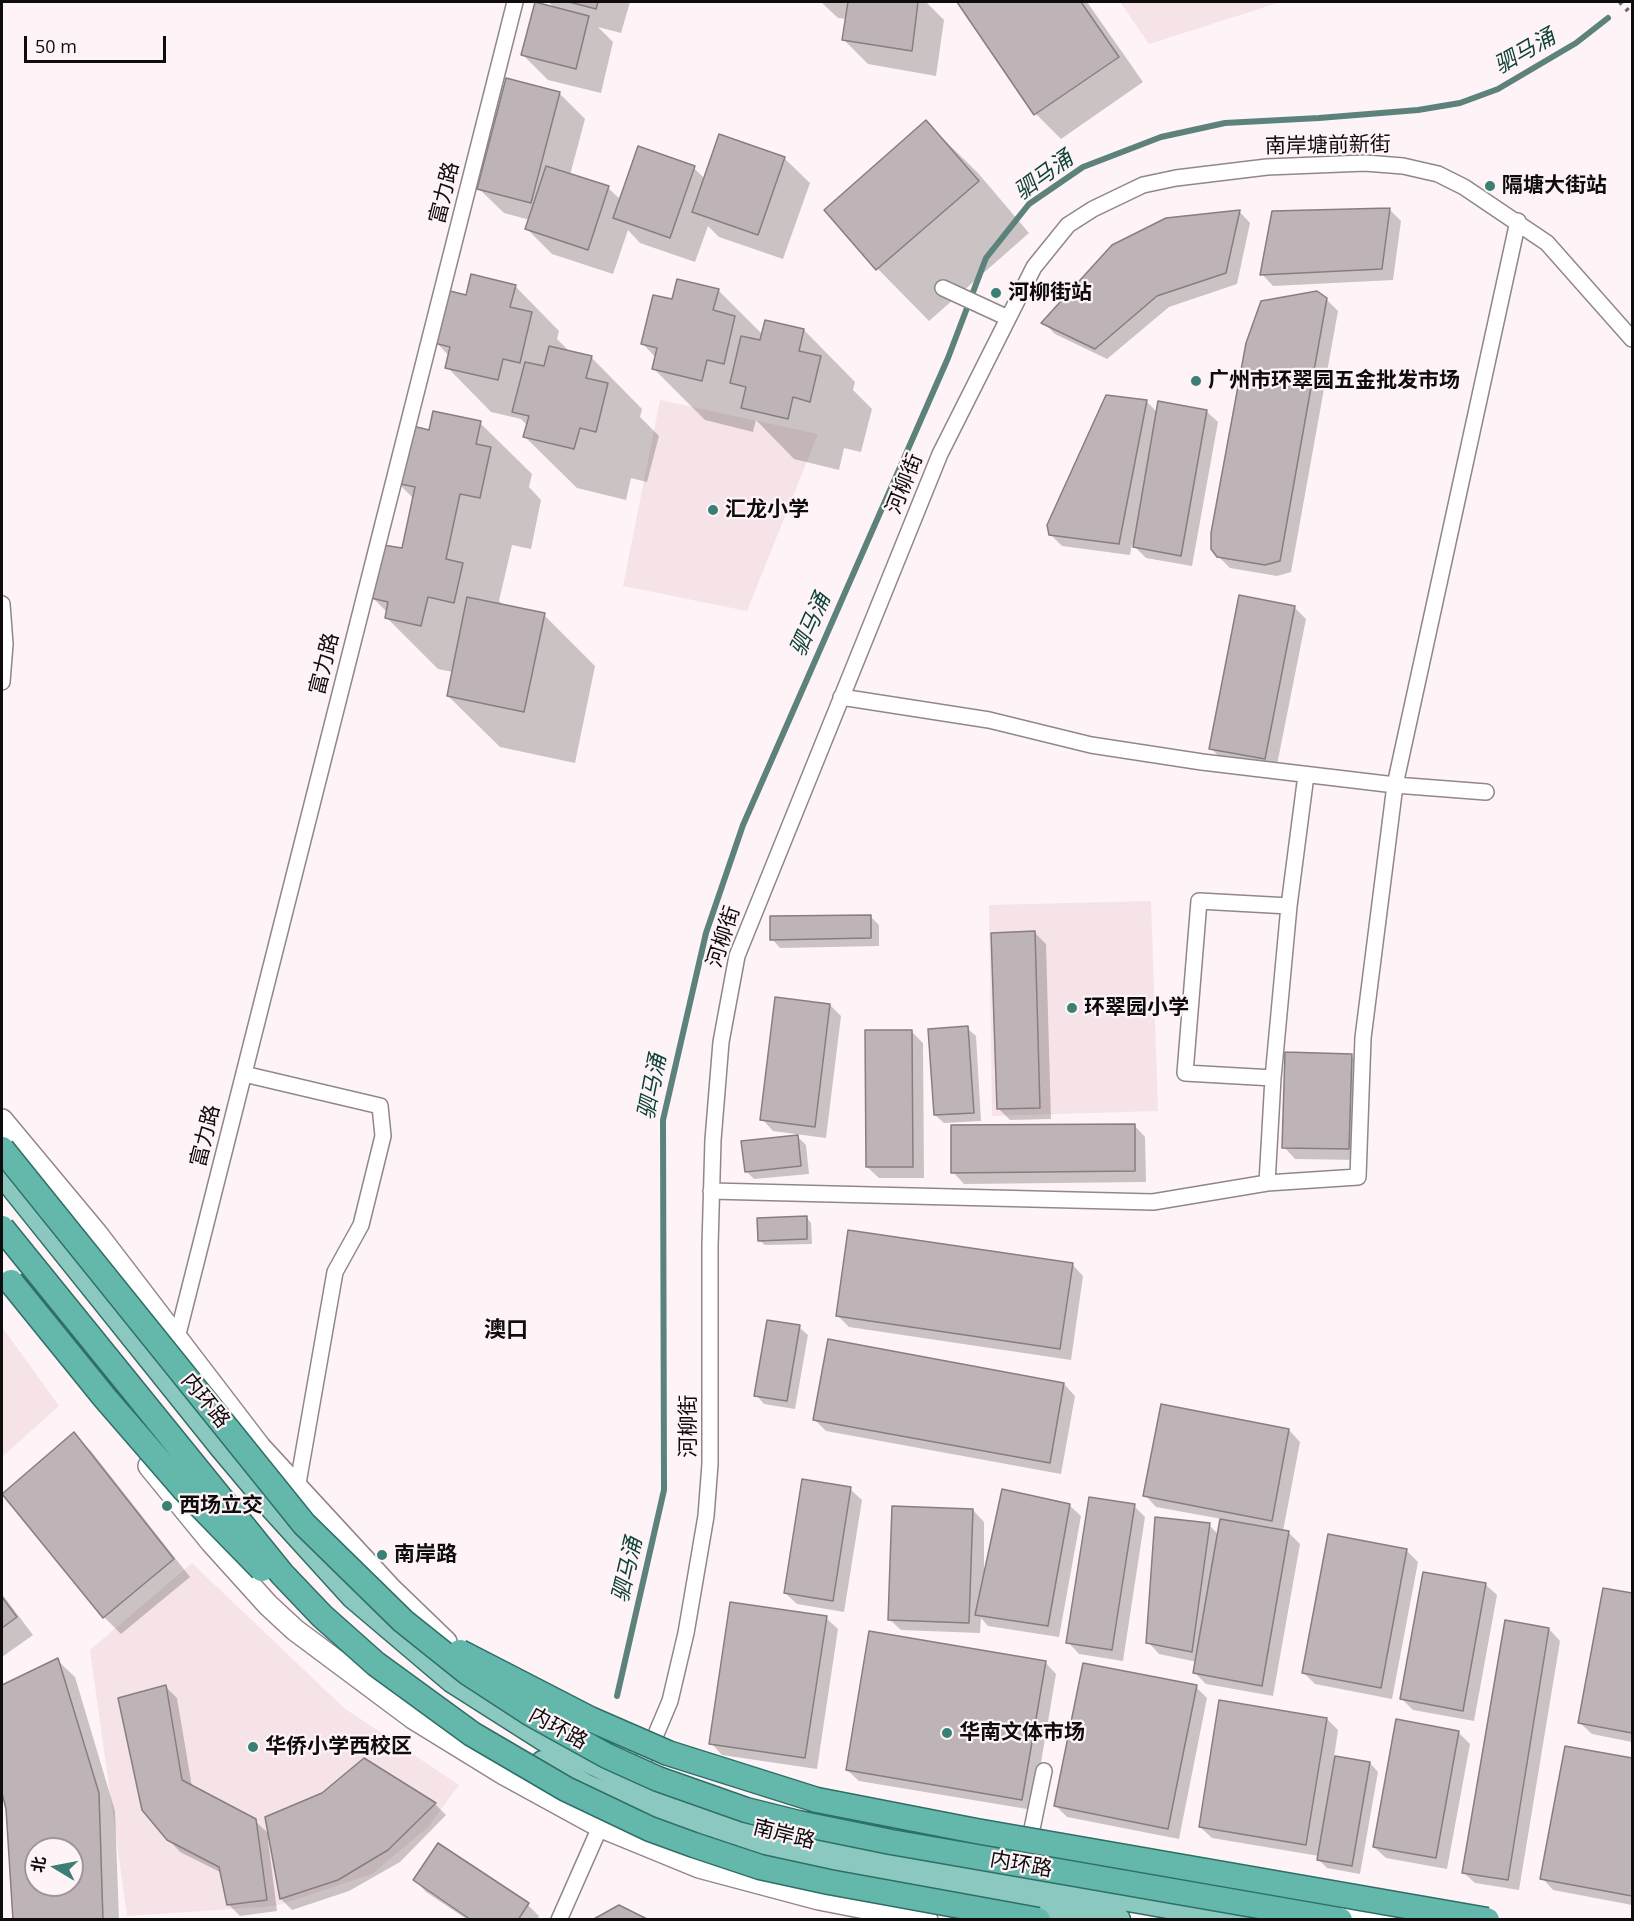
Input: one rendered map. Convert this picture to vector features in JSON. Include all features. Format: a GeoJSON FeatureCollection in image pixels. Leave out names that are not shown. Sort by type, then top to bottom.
{"type":"FeatureCollection","features":[{"type":"Feature","properties":{"kind":"highway","name":"内环路"},"geometry":{"type":"LineString","coordinates":[[2,1149],[304,1524],[403,1621],[468,1673],[565,1733],[658,1779],[746,1810],[863,1837],[1340,1920]]}},
{"type":"Feature","properties":{"kind":"highway"},"geometry":{"type":"LineString","coordinates":[[2,1228],[249,1534],[376,1664],[490,1746],[566,1790],[650,1829],[771,1869],[829,1882],[1038,1920]]}},
{"type":"Feature","properties":{"kind":"highway"},"geometry":{"type":"LineString","coordinates":[[6,1285],[204,1511],[256,1564],[326,1612]]}},
{"type":"Feature","properties":{"kind":"highway"},"geometry":{"type":"LineString","coordinates":[[403,1621],[532,1691],[658,1749],[726,1773],[817,1800],[976,1831],[1487,1920]]}},
{"type":"Feature","properties":{"kind":"main road"},"geometry":{"type":"LineString","coordinates":[[2,1120],[97,1234],[260,1447],[425,1623],[498,1683],[548,1741],[629,1782],[701,1787],[799,1816],[908,1840],[1389,1920]]}},
{"type":"Feature","properties":{"kind":"main road","name":"南岸路"},"geometry":{"type":"LineString","coordinates":[[2,1173],[274,1509],[353,1596],[452,1680],[548,1741]]}},
{"type":"Feature","properties":{"kind":"main road","name":"南岸路"},"geometry":{"type":"LineString","coordinates":[[2,1215],[204,1466],[326,1612],[430,1691],[548,1741],[761,1852],[836,1870],[1118,1920]]}},
{"type":"Feature","properties":{"kind":"main road"},"geometry":{"type":"LineString","coordinates":[[6,1285],[51,1347],[212,1543],[268,1605],[295,1630],[358,1678],[468,1753],[599,1826],[678,1859],[767,1887],[927,1920]]}},
{"type":"Feature","properties":{"kind":"main road"},"geometry":{"type":"LineString","coordinates":[[130,1442],[204,1466]]}},
{"type":"Feature","properties":{"kind":"main road"},"geometry":{"type":"LineString","coordinates":[[326,1612],[358,1678]]}},
{"type":"Feature","properties":{"kind":"main road","name":"南岸路"},"geometry":{"type":"LineString","coordinates":[[694,1819],[839,1848],[1248,1920]]}},
{"type":"Feature","properties":{"kind":"main road"},"geometry":{"type":"LineString","coordinates":[[1268,1899],[1299,1920]]}},
{"type":"Feature","properties":{"kind":"street","name":"富力路"},"geometry":{"type":"LineString","coordinates":[[177,1338],[515,2]]}},
{"type":"Feature","properties":{"kind":"street","name":"南岸塘前新街"},"geometry":{"type":"LineString","coordinates":[[1176,178],[1306,165],[1365,163],[1403,166],[1438,174],[1464,187],[1518,221],[1547,243],[1632,339]]}},
{"type":"Feature","properties":{"kind":"street","name":"河柳街"},"geometry":{"type":"LineString","coordinates":[[559,1920],[599,1826],[629,1782],[662,1722],[679,1670],[706,1516],[710,1464],[711,1191],[719,1063],[737,956],[940,454],[1034,267],[1068,225],[1118,195],[1143,185],[1176,178]]}},
{"type":"Feature","properties":{"kind":"street"},"geometry":{"type":"LineString","coordinates":[[711,1191],[1154,1202],[1268,1183],[1358,1177],[1363,1038],[1395,785],[1518,221]]}},
{"type":"Feature","properties":{"kind":"street"},"geometry":{"type":"LineString","coordinates":[[944,288],[1008,318]]}},
{"type":"Feature","properties":{"kind":"street"},"geometry":{"type":"LineString","coordinates":[[2,604],[5,644],[2,682]]}},
{"type":"Feature","properties":{"kind":"street"},"geometry":{"type":"LineString","coordinates":[[841,697],[989,720],[1091,746],[1306,775],[1486,792]]}},
{"type":"Feature","properties":{"kind":"street"},"geometry":{"type":"LineString","coordinates":[[1268,1183],[1273,1078],[1289,906],[1306,775]]}},
{"type":"Feature","properties":{"kind":"street"},"geometry":{"type":"LineString","coordinates":[[1273,1078],[1185,1073],[1199,902],[1289,906]]}},
{"type":"Feature","properties":{"kind":"street"},"geometry":{"type":"LineString","coordinates":[[244,1074],[380,1106],[383,1136],[361,1225],[335,1272],[297,1489],[274,1509]]}},
{"type":"Feature","properties":{"kind":"street"},"geometry":{"type":"LineString","coordinates":[[2,1245],[35,1288],[51,1347]]}},
{"type":"Feature","properties":{"kind":"street"},"geometry":{"type":"LineString","coordinates":[[35,1288],[81,1314]]}},
{"type":"Feature","properties":{"kind":"street"},"geometry":{"type":"LineString","coordinates":[[1026,1860],[1044,1772]]}},
{"type":"Feature","properties":{"kind":"street"},"geometry":{"type":"LineString","coordinates":[[678,1859],[694,1819]]}},
{"type":"Feature","properties":{"kind":"shaded area"},"geometry":{"type":"Polygon","coordinates":[[[1120,2],[1281,2],[1149,44],[1120,2]]]}},
{"type":"Feature","properties":{"kind":"shaded area","name":"汇龙小学"},"geometry":{"type":"Polygon","coordinates":[[[660,400],[818,434],[747,611],[623,586],[660,400]]]}},
{"type":"Feature","properties":{"kind":"shaded area","name":"环翠园小学"},"geometry":{"type":"Polygon","coordinates":[[[1151,901],[1158,1111],[992,1116],[989,905],[1151,901]]]}},
{"type":"Feature","properties":{"kind":"shaded area"},"geometry":{"type":"Polygon","coordinates":[[[2,1327],[59,1406],[2,1457],[2,1327]]]}},
{"type":"Feature","properties":{"kind":"shaded area","name":"华侨小学西校区"},"geometry":{"type":"Polygon","coordinates":[[[192,1563],[344,1708],[459,1785],[428,1827],[372,1874],[276,1906],[127,1916],[90,1650],[192,1563]]]}},
{"type":"Feature","properties":{"kind":"building"},"geometry":{"type":"Polygon","coordinates":[[[535,2],[589,16],[576,69],[521,55],[535,2]]]}},
{"type":"Feature","properties":{"kind":"building"},"geometry":{"type":"Polygon","coordinates":[[[569,2],[598,2],[596,9],[569,2]]]}},
{"type":"Feature","properties":{"kind":"building"},"geometry":{"type":"Polygon","coordinates":[[[848,2],[918,2],[912,51],[842,40],[848,2]]]}},
{"type":"Feature","properties":{"kind":"building"},"geometry":{"type":"Polygon","coordinates":[[[957,2],[1081,2],[1119,57],[1034,115],[957,2]]]}},
{"type":"Feature","properties":{"kind":"building"},"geometry":{"type":"Polygon","coordinates":[[[506,78],[560,92],[531,203],[477,189],[506,78]]]}},
{"type":"Feature","properties":{"kind":"building"},"geometry":{"type":"Polygon","coordinates":[[[926,120],[979,181],[876,270],[824,210],[926,120]]]}},
{"type":"Feature","properties":{"kind":"building"},"geometry":{"type":"Polygon","coordinates":[[[719,134],[785,157],[758,235],[692,212],[719,134]]]}},
{"type":"Feature","properties":{"kind":"building"},"geometry":{"type":"Polygon","coordinates":[[[638,146],[695,166],[670,238],[613,218],[638,146]]]}},
{"type":"Feature","properties":{"kind":"building"},"geometry":{"type":"Polygon","coordinates":[[[546,166],[609,186],[588,250],[525,229],[546,166]]]}},
{"type":"Feature","properties":{"kind":"building"},"geometry":{"type":"Polygon","coordinates":[[[1390,208],[1382,269],[1260,275],[1272,211],[1390,208]]]}},
{"type":"Feature","properties":{"kind":"building"},"geometry":{"type":"Polygon","coordinates":[[[1240,210],[1226,273],[1157,296],[1095,349],[1041,323],[1112,245],[1166,218],[1240,210]]]}},
{"type":"Feature","properties":{"kind":"building"},"geometry":{"type":"Polygon","coordinates":[[[471,274],[516,285],[510,307],[532,312],[520,363],[503,359],[498,380],[445,368],[450,347],[434,343],[446,290],[466,295],[471,274]]]}},
{"type":"Feature","properties":{"kind":"building"},"geometry":{"type":"Polygon","coordinates":[[[677,279],[719,289],[713,310],[735,316],[724,364],[707,360],[702,381],[652,369],[657,348],[641,344],[653,295],[672,299],[677,279]]]}},
{"type":"Feature","properties":{"kind":"building"},"geometry":{"type":"Polygon","coordinates":[[[1317,291],[1327,298],[1280,561],[1265,565],[1217,557],[1211,549],[1211,533],[1246,343],[1261,301],[1317,291]]]}},
{"type":"Feature","properties":{"kind":"building"},"geometry":{"type":"Polygon","coordinates":[[[765,320],[804,329],[799,351],[821,356],[810,402],[793,397],[788,419],[741,408],[746,387],[730,383],[741,336],[760,340],[765,320]]]}},
{"type":"Feature","properties":{"kind":"building"},"geometry":{"type":"Polygon","coordinates":[[[549,346],[592,356],[586,378],[608,383],[596,432],[580,428],[574,449],[523,437],[529,416],[512,412],[525,362],[544,366],[549,346]]]}},
{"type":"Feature","properties":{"kind":"building"},"geometry":{"type":"Polygon","coordinates":[[[1106,395],[1147,400],[1119,544],[1049,535],[1047,525],[1106,395]]]}},
{"type":"Feature","properties":{"kind":"building"},"geometry":{"type":"Polygon","coordinates":[[[1158,401],[1207,410],[1181,556],[1133,547],[1158,401]]]}},
{"type":"Feature","properties":{"kind":"building"},"geometry":{"type":"Polygon","coordinates":[[[433,411],[481,421],[476,444],[491,447],[480,498],[460,494],[446,559],[463,563],[454,603],[428,597],[421,626],[385,618],[388,602],[371,598],[383,545],[402,548],[415,487],[396,483],[409,425],[429,430],[433,411]]]}},
{"type":"Feature","properties":{"kind":"building"},"geometry":{"type":"Polygon","coordinates":[[[1239,595],[1295,606],[1265,759],[1209,749],[1239,595]]]}},
{"type":"Feature","properties":{"kind":"building"},"geometry":{"type":"Polygon","coordinates":[[[467,597],[545,613],[524,712],[447,696],[467,597]]]}},
{"type":"Feature","properties":{"kind":"building"},"geometry":{"type":"Polygon","coordinates":[[[871,915],[871,938],[770,940],[770,916],[871,915]]]}},
{"type":"Feature","properties":{"kind":"building"},"geometry":{"type":"Polygon","coordinates":[[[1035,931],[1040,1108],[997,1109],[991,933],[1035,931]]]}},
{"type":"Feature","properties":{"kind":"building"},"geometry":{"type":"Polygon","coordinates":[[[775,997],[830,1004],[815,1127],[760,1120],[775,997]]]}},
{"type":"Feature","properties":{"kind":"building"},"geometry":{"type":"Polygon","coordinates":[[[968,1026],[974,1113],[934,1115],[928,1029],[968,1026]]]}},
{"type":"Feature","properties":{"kind":"building"},"geometry":{"type":"Polygon","coordinates":[[[865,1030],[912,1030],[913,1167],[866,1167],[865,1030]]]}},
{"type":"Feature","properties":{"kind":"building"},"geometry":{"type":"Polygon","coordinates":[[[1285,1052],[1352,1054],[1349,1149],[1282,1148],[1285,1052]]]}},
{"type":"Feature","properties":{"kind":"building"},"geometry":{"type":"Polygon","coordinates":[[[1135,1124],[1135,1171],[951,1173],[951,1125],[1135,1124]]]}},
{"type":"Feature","properties":{"kind":"building"},"geometry":{"type":"Polygon","coordinates":[[[798,1135],[801,1166],[745,1172],[741,1141],[798,1135]]]}},
{"type":"Feature","properties":{"kind":"building"},"geometry":{"type":"Polygon","coordinates":[[[807,1216],[807,1239],[758,1241],[757,1218],[807,1216]]]}},
{"type":"Feature","properties":{"kind":"building"},"geometry":{"type":"Polygon","coordinates":[[[848,1230],[1073,1263],[1060,1349],[836,1316],[848,1230]]]}},
{"type":"Feature","properties":{"kind":"building"},"geometry":{"type":"Polygon","coordinates":[[[767,1320],[800,1325],[787,1401],[754,1396],[767,1320]]]}},
{"type":"Feature","properties":{"kind":"building"},"geometry":{"type":"Polygon","coordinates":[[[828,1339],[1064,1383],[1050,1463],[813,1420],[828,1339]]]}},
{"type":"Feature","properties":{"kind":"building"},"geometry":{"type":"Polygon","coordinates":[[[1161,1404],[1289,1429],[1272,1521],[1143,1496],[1161,1404]]]}},
{"type":"Feature","properties":{"kind":"building"},"geometry":{"type":"Polygon","coordinates":[[[74,1432],[174,1559],[103,1618],[2,1494],[74,1432]]]}},
{"type":"Feature","properties":{"kind":"building"},"geometry":{"type":"Polygon","coordinates":[[[802,1479],[851,1487],[833,1601],[784,1593],[802,1479]]]}},
{"type":"Feature","properties":{"kind":"building"},"geometry":{"type":"Polygon","coordinates":[[[1002,1489],[1070,1504],[1048,1626],[975,1615],[1002,1489]]]}},
{"type":"Feature","properties":{"kind":"building"},"geometry":{"type":"Polygon","coordinates":[[[1089,1497],[1135,1504],[1112,1650],[1066,1643],[1089,1497]]]}},
{"type":"Feature","properties":{"kind":"building"},"geometry":{"type":"Polygon","coordinates":[[[892,1506],[973,1509],[969,1623],[888,1620],[892,1506]]]}},
{"type":"Feature","properties":{"kind":"building"},"geometry":{"type":"Polygon","coordinates":[[[1155,1517],[1210,1523],[1192,1652],[1146,1643],[1155,1517]]]}},
{"type":"Feature","properties":{"kind":"building"},"geometry":{"type":"Polygon","coordinates":[[[1220,1519],[1289,1531],[1262,1686],[1193,1673],[1220,1519]]]}},
{"type":"Feature","properties":{"kind":"building"},"geometry":{"type":"Polygon","coordinates":[[[1328,1534],[1407,1549],[1381,1688],[1302,1673],[1328,1534]]]}},
{"type":"Feature","properties":{"kind":"building"},"geometry":{"type":"Polygon","coordinates":[[[1423,1572],[1486,1583],[1463,1711],[1400,1699],[1423,1572]]]}},
{"type":"Feature","properties":{"kind":"building"},"geometry":{"type":"Polygon","coordinates":[[[1603,1588],[1632,1593],[1632,1733],[1578,1723],[1603,1588]]]}},
{"type":"Feature","properties":{"kind":"building"},"geometry":{"type":"Polygon","coordinates":[[[2,1597],[17,1617],[2,1628],[2,1597]]]}},
{"type":"Feature","properties":{"kind":"building"},"geometry":{"type":"Polygon","coordinates":[[[730,1602],[827,1616],[805,1758],[709,1744],[730,1602]]]}},
{"type":"Feature","properties":{"kind":"building"},"geometry":{"type":"Polygon","coordinates":[[[1505,1620],[1549,1628],[1508,1880],[1462,1873],[1505,1620]]]}},
{"type":"Feature","properties":{"kind":"building"},"geometry":{"type":"Polygon","coordinates":[[[869,1631],[1046,1661],[1022,1800],[846,1770],[869,1631]]]}},
{"type":"Feature","properties":{"kind":"building"},"geometry":{"type":"Polygon","coordinates":[[[58,1658],[99,1793],[103,1920],[13,1920],[6,1809],[2,1793],[2,1685],[58,1658]]]}},
{"type":"Feature","properties":{"kind":"building"},"geometry":{"type":"Polygon","coordinates":[[[1083,1663],[1197,1685],[1168,1829],[1054,1806],[1083,1663]]]}},
{"type":"Feature","properties":{"kind":"building"},"geometry":{"type":"Polygon","coordinates":[[[166,1685],[182,1780],[256,1819],[267,1900],[227,1905],[219,1867],[167,1840],[142,1810],[118,1698],[166,1685]]]}},
{"type":"Feature","properties":{"kind":"building"},"geometry":{"type":"Polygon","coordinates":[[[1219,1700],[1327,1718],[1306,1845],[1199,1827],[1219,1700]]]}},
{"type":"Feature","properties":{"kind":"building"},"geometry":{"type":"Polygon","coordinates":[[[1396,1719],[1459,1731],[1436,1858],[1373,1847],[1396,1719]]]}},
{"type":"Feature","properties":{"kind":"building"},"geometry":{"type":"Polygon","coordinates":[[[1565,1746],[1632,1758],[1632,1896],[1540,1879],[1565,1746]]]}},
{"type":"Feature","properties":{"kind":"building"},"geometry":{"type":"Polygon","coordinates":[[[1335,1756],[1370,1762],[1352,1866],[1317,1860],[1335,1756]]]}},
{"type":"Feature","properties":{"kind":"building"},"geometry":{"type":"Polygon","coordinates":[[[364,1758],[436,1803],[388,1850],[338,1880],[280,1899],[265,1817],[322,1793],[364,1758]]]}},
{"type":"Feature","properties":{"kind":"building"},"geometry":{"type":"Polygon","coordinates":[[[438,1843],[529,1903],[518,1920],[471,1920],[413,1880],[438,1843]]]}},
{"type":"Feature","properties":{"kind":"building"},"geometry":{"type":"Polygon","coordinates":[[[619,1905],[649,1920],[592,1920],[619,1905]]]}},
{"type":"Feature","properties":{"kind":"waterway","name":"驷马涌"},"geometry":{"type":"LineString","coordinates":[[617,1696],[664,1490],[663,1120],[706,933],[743,825],[948,358],[986,258],[1029,204],[1083,167],[1161,137],[1225,123],[1418,110],[1460,103],[1498,89],[1576,43],[1608,18]]}},
{"type":"Feature","properties":{"kind":"railway"},"geometry":{"type":"LineString","coordinates":[[1620,2],[1632,15]]}},
{"type":"Feature","properties":{"kind":"place","name":"隔塘大街站"},"geometry":{"type":"Point","coordinates":[1490,186]}},
{"type":"Feature","properties":{"kind":"place","name":"河柳街站"},"geometry":{"type":"Point","coordinates":[996,293]}},
{"type":"Feature","properties":{"kind":"place","name":"广州市环翠园五金批发市场"},"geometry":{"type":"Point","coordinates":[1196,381]}},
{"type":"Feature","properties":{"kind":"place","name":"汇龙小学"},"geometry":{"type":"Point","coordinates":[713,510]}},
{"type":"Feature","properties":{"kind":"place","name":"环翠园小学"},"geometry":{"type":"Point","coordinates":[1072,1008]}},
{"type":"Feature","properties":{"kind":"place","name":"西场立交"},"geometry":{"type":"Point","coordinates":[167,1506]}},
{"type":"Feature","properties":{"kind":"place","name":"南岸路"},"geometry":{"type":"Point","coordinates":[382,1555]}},
{"type":"Feature","properties":{"kind":"place","name":"华南文体市场"},"geometry":{"type":"Point","coordinates":[947,1733]}},
{"type":"Feature","properties":{"kind":"place","name":"华侨小学西校区"},"geometry":{"type":"Point","coordinates":[253,1747]}},
{"type":"Feature","properties":{"kind":"district","name":"澳口"},"geometry":{"type":"Point","coordinates":[506,1331]}}]}
